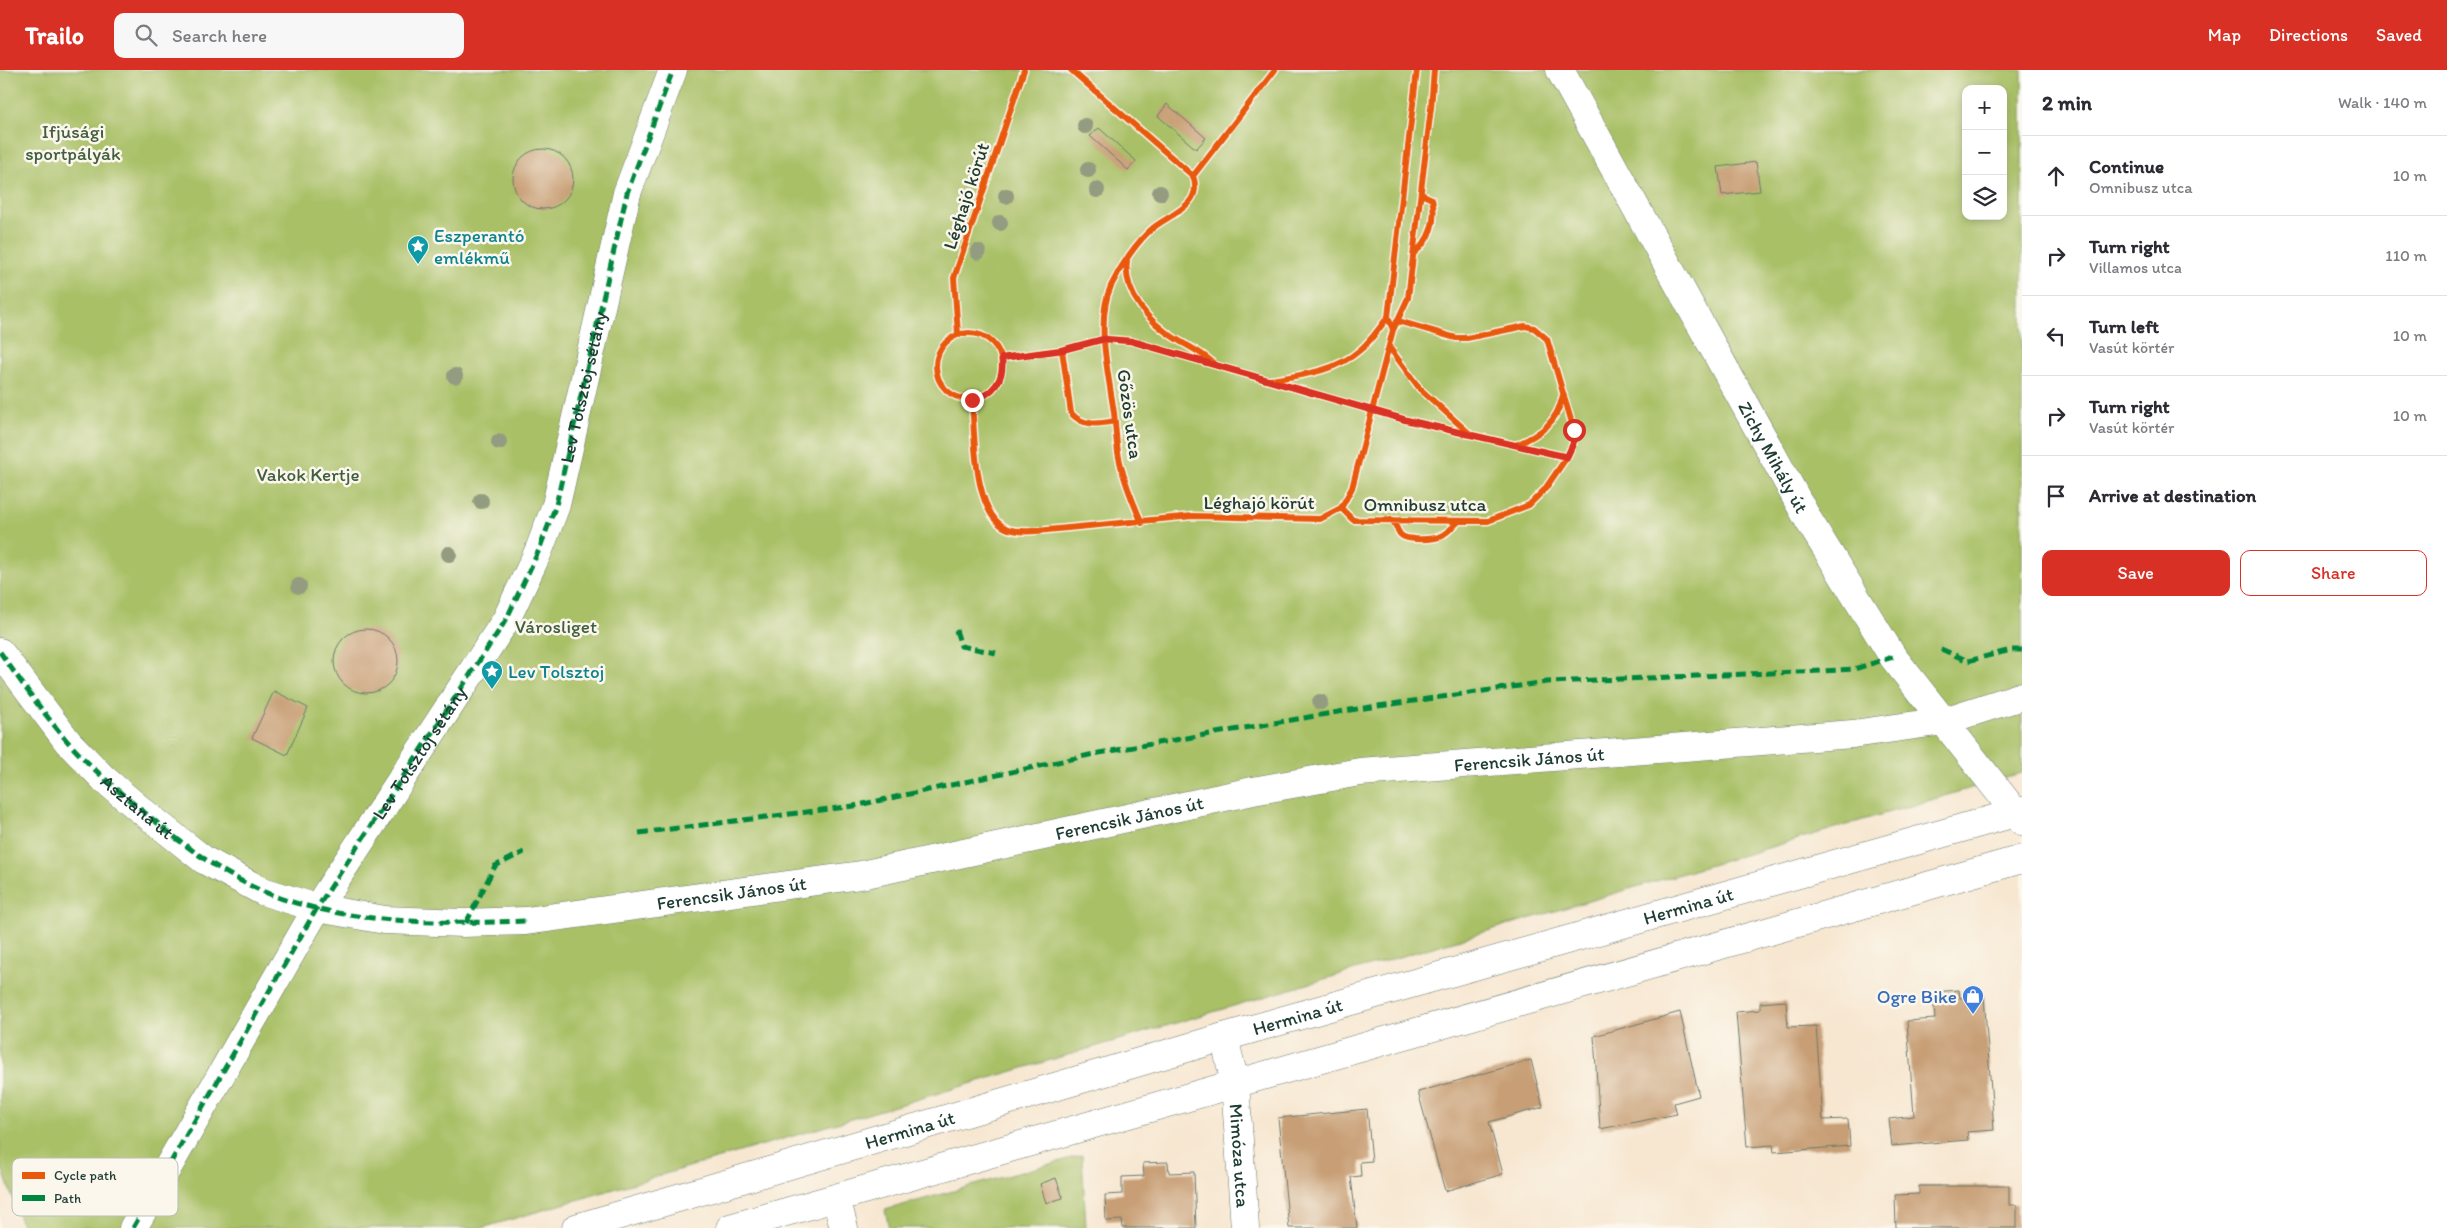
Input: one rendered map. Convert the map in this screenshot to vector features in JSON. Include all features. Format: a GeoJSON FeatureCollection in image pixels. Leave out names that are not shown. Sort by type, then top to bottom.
{"type":"FeatureCollection","features":[{"type":"Feature","properties":{"kind":"street","name":"Lev Tolsztoj sétány"},"geometry":{"type":"LineString","coordinates":[[173,1158],[317,908],[506,620],[539,550],[561,486],[585,384],[603,291],[627,193],[673,70]]}},
{"type":"Feature","properties":{"kind":"street","name":"Zichy Mihály út"},"geometry":{"type":"LineString","coordinates":[[1560,70],[1809,521],[1893,656],[2020,815]]}},
{"type":"Feature","properties":{"kind":"street","name":"Asztana út"},"geometry":{"type":"LineString","coordinates":[[0,652],[68,742],[104,778],[171,834],[204,860],[262,891],[317,908]]}},
{"type":"Feature","properties":{"kind":"street","name":"Ferencsik János út"},"geometry":{"type":"LineString","coordinates":[[317,908],[385,920],[463,923],[526,921],[861,875],[1254,791],[1360,772],[1852,734],[1944,721],[2022,696]]}},
{"type":"Feature","properties":{"kind":"street","name":"Hermina út"},"geometry":{"type":"LineString","coordinates":[[576,1228],[1224,1037],[2020,815]]}},
{"type":"Feature","properties":{"kind":"street"},"geometry":{"type":"LineString","coordinates":[[730,1228],[2022,858]]}},
{"type":"Feature","properties":{"kind":"street","name":"Mimóza utca"},"geometry":{"type":"LineString","coordinates":[[1224,1037],[1235,1083],[1245,1228]]}},
{"type":"Feature","properties":{"kind":"street"},"geometry":{"type":"LineString","coordinates":[[836,1198],[844,1228]]}},
{"type":"Feature","properties":{"kind":"street","name":"Lev Tolsztoj sétány"},"geometry":{"type":"LineString","coordinates":[[133,1228],[140,1216]]}},
{"type":"Feature","properties":{"kind":"green space","name":"Városliget"},"geometry":{"type":"Polygon","coordinates":[[[0,70],[2022,70],[2022,773],[482,1228],[23,1228],[19,1216],[178,1216],[178,1158],[12,1158],[12,1196],[0,1162],[0,70]]]}},
{"type":"Feature","properties":{"kind":"green space"},"geometry":{"type":"Polygon","coordinates":[[[1082,1155],[1086,1228],[889,1228],[885,1210],[1082,1155]]]}},
{"type":"Feature","properties":{"kind":"building"},"geometry":{"type":"Polygon","coordinates":[[[1167,104],[1206,138],[1196,149],[1158,116],[1167,104]]]}},
{"type":"Feature","properties":{"kind":"building"},"geometry":{"type":"Polygon","coordinates":[[[1099,128],[1136,161],[1128,170],[1090,136],[1099,128]]]}},
{"type":"Feature","properties":{"kind":"building"},"geometry":{"type":"Polygon","coordinates":[[[543,149],[560,154],[568,162],[573,179],[568,196],[560,204],[543,209],[526,204],[518,196],[513,179],[518,162],[526,154],[543,149]]]}},
{"type":"Feature","properties":{"kind":"building"},"geometry":{"type":"Polygon","coordinates":[[[1756,162],[1760,191],[1722,195],[1718,167],[1756,162]]]}},
{"type":"Feature","properties":{"kind":"building"},"geometry":{"type":"Polygon","coordinates":[[[366,629],[384,635],[392,643],[398,661],[392,679],[384,687],[366,693],[348,687],[340,679],[334,661],[340,643],[348,635],[366,629]]]}},
{"type":"Feature","properties":{"kind":"building"},"geometry":{"type":"Polygon","coordinates":[[[274,691],[308,708],[287,755],[252,738],[274,691]]]}},
{"type":"Feature","properties":{"kind":"building"},"geometry":{"type":"Polygon","coordinates":[[[1959,990],[1960,998],[1984,996],[1994,1130],[1967,1132],[1968,1140],[1892,1146],[1889,1119],[1914,1116],[1907,1021],[1935,1019],[1933,992],[1959,990]]]}},
{"type":"Feature","properties":{"kind":"building"},"geometry":{"type":"Polygon","coordinates":[[[1786,1001],[1788,1027],[1816,1026],[1823,1120],[1848,1119],[1850,1146],[1774,1152],[1773,1145],[1747,1147],[1736,1012],[1760,1010],[1760,1003],[1786,1001]]]}},
{"type":"Feature","properties":{"kind":"building"},"geometry":{"type":"Polygon","coordinates":[[[1680,1012],[1699,1096],[1674,1103],[1677,1114],[1600,1129],[1594,1036],[1680,1012]]]}},
{"type":"Feature","properties":{"kind":"building"},"geometry":{"type":"Polygon","coordinates":[[[1531,1060],[1543,1107],[1489,1122],[1503,1174],[1445,1191],[1418,1092],[1531,1060]]]}},
{"type":"Feature","properties":{"kind":"building"},"geometry":{"type":"Polygon","coordinates":[[[1367,1109],[1372,1161],[1360,1162],[1361,1176],[1351,1177],[1357,1228],[1289,1228],[1278,1118],[1367,1109]]]}},
{"type":"Feature","properties":{"kind":"building"},"geometry":{"type":"Polygon","coordinates":[[[1168,1162],[1169,1173],[1194,1172],[1196,1228],[1123,1228],[1122,1220],[1106,1221],[1105,1195],[1122,1194],[1122,1177],[1144,1176],[1143,1163],[1168,1162]]]}},
{"type":"Feature","properties":{"kind":"building"},"geometry":{"type":"Polygon","coordinates":[[[1056,1178],[1063,1198],[1046,1203],[1040,1184],[1056,1178]]]}},
{"type":"Feature","properties":{"kind":"building"},"geometry":{"type":"Polygon","coordinates":[[[1919,1186],[2009,1186],[2009,1205],[2017,1205],[2017,1228],[1896,1228],[1895,1195],[1919,1194],[1919,1186]]]}},
{"type":"Feature","properties":{"kind":"marked path"},"geometry":{"type":"LineString","coordinates":[[173,1158],[317,908],[506,620],[539,550],[556,505],[627,193],[673,70]]}},
{"type":"Feature","properties":{"kind":"marked path"},"geometry":{"type":"LineString","coordinates":[[956,630],[961,646],[996,653]]}},
{"type":"Feature","properties":{"kind":"marked path"},"geometry":{"type":"LineString","coordinates":[[1941,649],[1968,661],[2011,650],[2022,650]]}},
{"type":"Feature","properties":{"kind":"marked path"},"geometry":{"type":"LineString","coordinates":[[0,652],[59,731],[99,773],[132,803],[180,841],[206,860],[248,884],[293,902],[359,916],[426,922],[526,921]]}},
{"type":"Feature","properties":{"kind":"marked path"},"geometry":{"type":"LineString","coordinates":[[639,833],[854,806],[1099,753],[1350,710],[1547,682],[1854,669],[1893,657]]}},
{"type":"Feature","properties":{"kind":"marked path"},"geometry":{"type":"LineString","coordinates":[[466,923],[495,866],[524,852]]}},
{"type":"Feature","properties":{"kind":"marked path"},"geometry":{"type":"LineString","coordinates":[[133,1228],[140,1216]]}},
{"type":"Feature","properties":{"kind":"cycle path","name":"Léghajó körút"},"geometry":{"type":"LineString","coordinates":[[958,334],[954,278],[1024,70]]}},
{"type":"Feature","properties":{"kind":"cycle path"},"geometry":{"type":"LineString","coordinates":[[1071,70],[1193,176]]}},
{"type":"Feature","properties":{"kind":"cycle path","name":"Gőzös utca"},"geometry":{"type":"LineString","coordinates":[[1142,523],[1127,486],[1118,450],[1105,349],[1104,315],[1106,300],[1119,271],[1141,240],[1153,228],[1190,202],[1195,186],[1193,176],[1275,70]]}},
{"type":"Feature","properties":{"kind":"cycle path"},"geometry":{"type":"LineString","coordinates":[[1393,330],[1388,317],[1417,70]]}},
{"type":"Feature","properties":{"kind":"cycle path","name":"Léghajó körút"},"geometry":{"type":"LineString","coordinates":[[972,400],[975,452],[982,491],[988,508],[996,521],[1008,529],[1037,531],[1193,516],[1320,519],[1341,508],[1352,488],[1393,330],[1408,298],[1434,70]]}},
{"type":"Feature","properties":{"kind":"cycle path"},"geometry":{"type":"LineString","coordinates":[[1414,253],[1428,236],[1434,215],[1432,199],[1421,194]]}},
{"type":"Feature","properties":{"kind":"cycle path"},"geometry":{"type":"LineString","coordinates":[[1127,261],[1129,285],[1140,306],[1148,316],[1166,332],[1212,362]]}},
{"type":"Feature","properties":{"kind":"cycle path"},"geometry":{"type":"LineString","coordinates":[[1270,380],[1318,371],[1340,363],[1364,346],[1388,317]]}},
{"type":"Feature","properties":{"kind":"cycle path","name":"Omnibusz utca"},"geometry":{"type":"LineString","coordinates":[[1341,508],[1353,520],[1488,521],[1529,505],[1545,489],[1567,457],[1573,444],[1574,430],[1547,339],[1534,328],[1525,326],[1467,338],[1456,338],[1398,321]]}},
{"type":"Feature","properties":{"kind":"cycle path"},"geometry":{"type":"LineString","coordinates":[[962,333],[976,333],[988,338],[997,347],[1002,359],[1002,366],[1000,379],[993,390],[976,399],[962,399],[950,394],[941,385],[936,373],[936,359],[941,347],[950,338],[962,333]]}},
{"type":"Feature","properties":{"kind":"cycle path"},"geometry":{"type":"LineString","coordinates":[[1001,358],[1062,350],[1104,339],[1131,341],[1406,420],[1567,457]]}},
{"type":"Feature","properties":{"kind":"cycle path"},"geometry":{"type":"LineString","coordinates":[[1389,347],[1420,389],[1470,434]]}},
{"type":"Feature","properties":{"kind":"cycle path","name":"Gőzös utca"},"geometry":{"type":"LineString","coordinates":[[1062,350],[1071,413],[1081,421],[1091,423],[1115,421]]}},
{"type":"Feature","properties":{"kind":"cycle path"},"geometry":{"type":"LineString","coordinates":[[1516,445],[1547,426],[1557,413],[1563,395]]}},
{"type":"Feature","properties":{"kind":"cycle path","name":"Omnibusz utca"},"geometry":{"type":"LineString","coordinates":[[1392,520],[1402,536],[1415,539],[1439,537],[1448,532],[1458,522]]}},
{"type":"Feature","properties":{"kind":"place","name":"Eszperantó emlékmű"},"geometry":{"type":"Point","coordinates":[418,265]}},
{"type":"Feature","properties":{"kind":"place","name":"Lev Tolsztoj"},"geometry":{"type":"Point","coordinates":[492,690]}},
{"type":"Feature","properties":{"kind":"place","name":"Ogre Bike"},"geometry":{"type":"Point","coordinates":[1973,1015]}},
{"type":"Feature","properties":{"kind":"route"},"geometry":{"type":"LineString","coordinates":[[972,400],[990,393],[996,386],[1001,377],[1002,358],[1062,350],[1104,339],[1131,341],[1436,428],[1567,457],[1573,444],[1574,430]]}},
{"type":"Feature","properties":{"kind":"park label","name":"Ifjúsági sportpályák"},"geometry":{"type":"Point","coordinates":[73,142]}},
{"type":"Feature","properties":{"kind":"park label","name":"Vakok Kertje"},"geometry":{"type":"Point","coordinates":[308,474]}}]}
